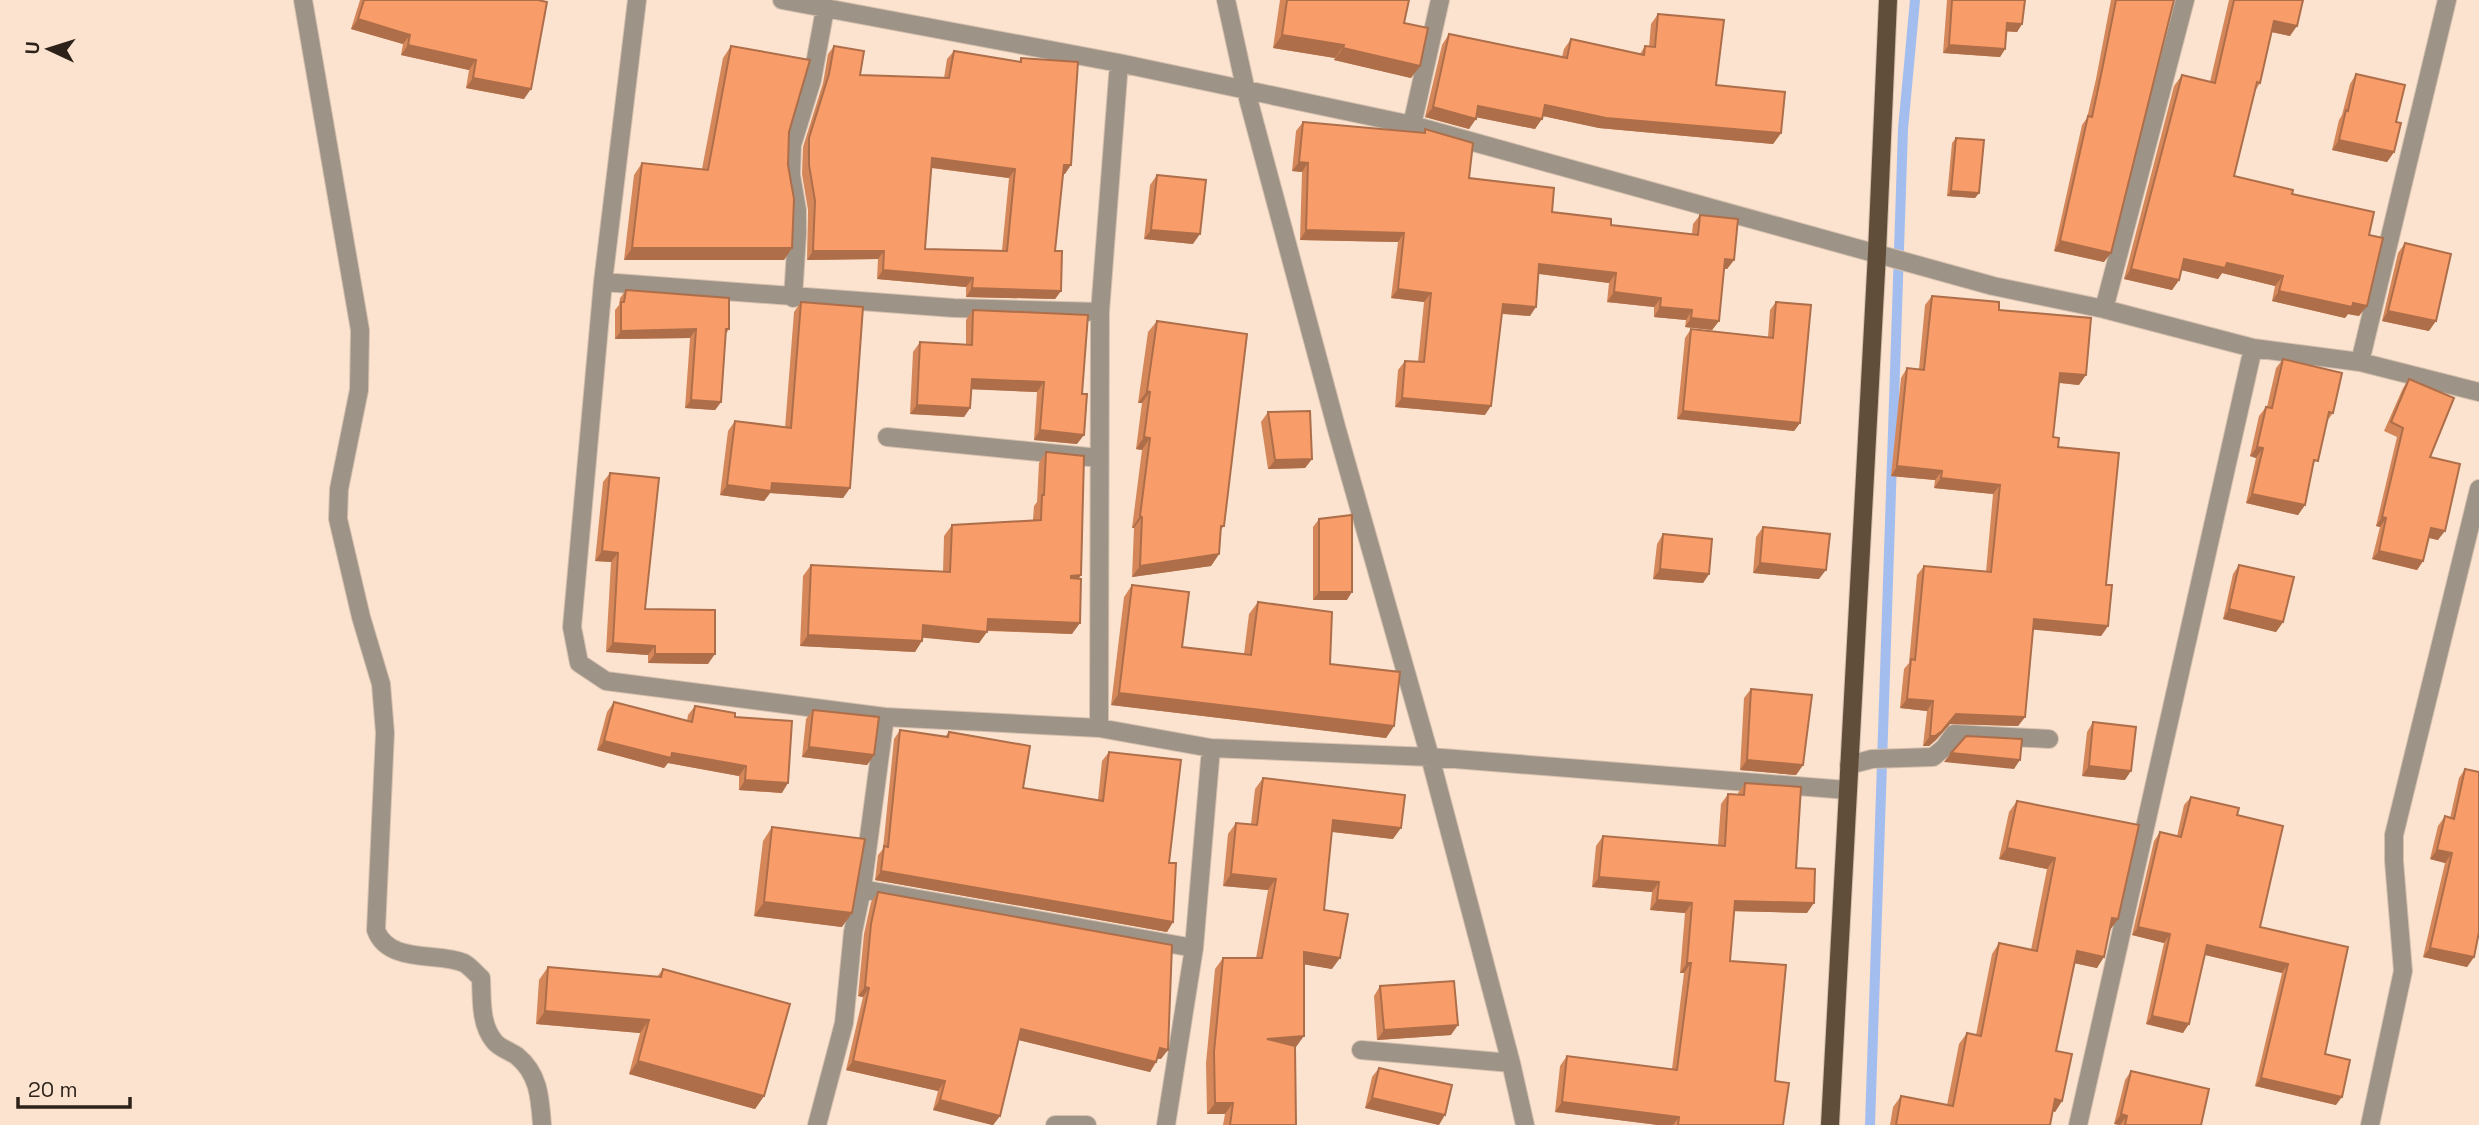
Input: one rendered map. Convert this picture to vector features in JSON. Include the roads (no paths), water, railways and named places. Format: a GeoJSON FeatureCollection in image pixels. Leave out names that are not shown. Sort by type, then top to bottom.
{"type":"FeatureCollection","features":[{"type":"Feature","properties":{"kind":"main road"},"geometry":{"type":"LineString","coordinates":[[1830,1125],[1888,0]]}},
{"type":"Feature","properties":{"kind":"street"},"geometry":{"type":"LineString","coordinates":[[303,0],[360,330],[359,390],[339,489],[338,519],[361,617],[381,684],[385,733],[376,930],[379,940],[387,946],[416,956],[465,964],[481,978],[485,1025],[495,1043],[517,1056],[533,1073],[541,1096],[542,1125]]}},
{"type":"Feature","properties":{"kind":"street"},"geometry":{"type":"LineString","coordinates":[[637,0],[603,282],[572,627],[579,663],[606,681],[885,718],[1099,728],[1211,748],[1430,757],[1847,790]]}},
{"type":"Feature","properties":{"kind":"street"},"geometry":{"type":"LineString","coordinates":[[782,0],[1119,63],[1412,125],[1993,286],[2104,309],[2253,348],[2360,362],[2479,393]]}},
{"type":"Feature","properties":{"kind":"street"},"geometry":{"type":"LineString","coordinates":[[1226,0],[1246,91],[1430,757],[1525,1125]]}},
{"type":"Feature","properties":{"kind":"street"},"geometry":{"type":"LineString","coordinates":[[1412,125],[1440,0]]}},
{"type":"Feature","properties":{"kind":"street"},"geometry":{"type":"LineString","coordinates":[[2104,309],[2185,0]]}},
{"type":"Feature","properties":{"kind":"street"},"geometry":{"type":"LineString","coordinates":[[2360,362],[2447,0]]}},
{"type":"Feature","properties":{"kind":"street"},"geometry":{"type":"LineString","coordinates":[[793,298],[797,222],[791,175],[792,145],[812,80],[825,9]]}},
{"type":"Feature","properties":{"kind":"street"},"geometry":{"type":"LineString","coordinates":[[1099,728],[1100,312],[1119,63]]}},
{"type":"Feature","properties":{"kind":"street"},"geometry":{"type":"LineString","coordinates":[[603,282],[954,308],[1100,312]]}},
{"type":"Feature","properties":{"kind":"street"},"geometry":{"type":"LineString","coordinates":[[2078,1125],[2253,348]]}},
{"type":"Feature","properties":{"kind":"street"},"geometry":{"type":"LineString","coordinates":[[887,437],[1100,458]]}},
{"type":"Feature","properties":{"kind":"street"},"geometry":{"type":"LineString","coordinates":[[2370,1125],[2403,971],[2394,835],[2479,489]]}},
{"type":"Feature","properties":{"kind":"street"},"geometry":{"type":"LineString","coordinates":[[817,1125],[844,1023],[853,932],[862,889],[885,718]]}},
{"type":"Feature","properties":{"kind":"street"},"geometry":{"type":"LineString","coordinates":[[1849,765],[1872,759],[1933,757],[1954,734],[2049,738]]}},
{"type":"Feature","properties":{"kind":"street"},"geometry":{"type":"LineString","coordinates":[[1166,1125],[1194,948],[1211,748]]}},
{"type":"Feature","properties":{"kind":"street"},"geometry":{"type":"LineString","coordinates":[[862,889],[1194,948]]}},
{"type":"Feature","properties":{"kind":"street"},"geometry":{"type":"LineString","coordinates":[[1361,1050],[1511,1063]]}},
{"type":"Feature","properties":{"kind":"street"},"geometry":{"type":"LineString","coordinates":[[1055,1125],[1087,1125]]}},
{"type":"Feature","properties":{"kind":"waterway"},"geometry":{"type":"LineString","coordinates":[[1870,1125],[1903,129],[1915,0]]}}]}
